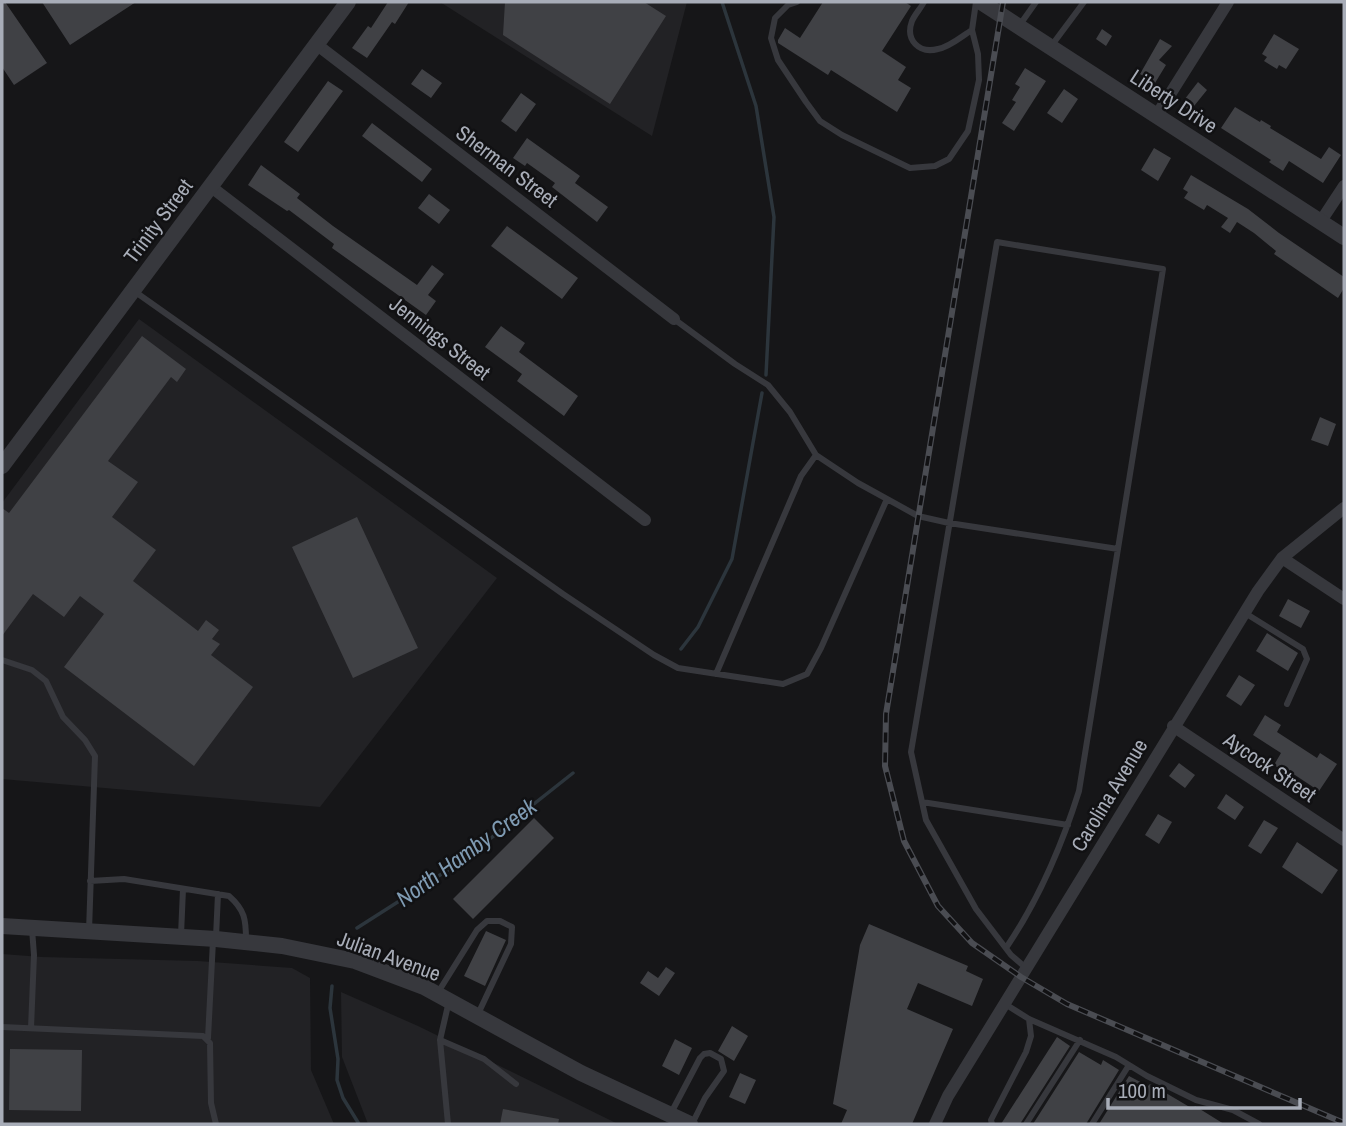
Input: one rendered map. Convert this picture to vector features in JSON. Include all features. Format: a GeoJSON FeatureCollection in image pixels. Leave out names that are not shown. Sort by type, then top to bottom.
{"type":"FeatureCollection","features":[{"type":"Feature","properties":{"kind":"street","name":"Trinity Street"},"geometry":{"type":"LineString","coordinates":[[2,466],[348,2]]}},
{"type":"Feature","properties":{"kind":"street","name":"Liberty Drive"},"geometry":{"type":"LineString","coordinates":[[978,2],[1344,237]]}},
{"type":"Feature","properties":{"kind":"street"},"geometry":{"type":"LineString","coordinates":[[1157,115],[1228,2]]}},
{"type":"Feature","properties":{"kind":"street","name":"Sherman Street"},"geometry":{"type":"LineString","coordinates":[[316,44],[674,318]]}},
{"type":"Feature","properties":{"kind":"street","name":"Jennings Street"},"geometry":{"type":"LineString","coordinates":[[210,186],[645,520]]}},
{"type":"Feature","properties":{"kind":"street"},"geometry":{"type":"LineString","coordinates":[[1321,221],[1344,186]]}},
{"type":"Feature","properties":{"kind":"street","name":"Carolina Avenue"},"geometry":{"type":"LineString","coordinates":[[935,1124],[948,1096],[1245,613],[1282,558],[1344,508]]}},
{"type":"Feature","properties":{"kind":"street"},"geometry":{"type":"LineString","coordinates":[[1282,558],[1344,599]]}},
{"type":"Feature","properties":{"kind":"street","name":"Aycock Street"},"geometry":{"type":"LineString","coordinates":[[1174,726],[1344,840]]}},
{"type":"Feature","properties":{"kind":"street","name":"Julian Avenue"},"geometry":{"type":"LineString","coordinates":[[2,926],[246,942],[282,946],[355,961],[443,997],[581,1073],[691,1124]]}},
{"type":"Feature","properties":{"kind":"lane"},"geometry":{"type":"LineString","coordinates":[[797,2],[788,5],[775,18],[771,38],[778,60],[806,102],[820,121],[842,135],[910,168],[934,166],[949,159],[968,131],[979,80],[978,54],[972,30],[978,2]]}},
{"type":"Feature","properties":{"kind":"lane"},"geometry":{"type":"LineString","coordinates":[[924,2],[913,20],[910,35],[914,44],[925,50],[940,49],[972,30]]}},
{"type":"Feature","properties":{"kind":"lane"},"geometry":{"type":"LineString","coordinates":[[1018,26],[1036,2]]}},
{"type":"Feature","properties":{"kind":"lane"},"geometry":{"type":"LineString","coordinates":[[1051,47],[1084,2]]}},
{"type":"Feature","properties":{"kind":"lane"},"geometry":{"type":"LineString","coordinates":[[1006,948],[1021,925],[1068,825],[1079,791],[1163,269],[997,242],[911,752],[926,820],[976,909],[1006,948],[1026,968]]}},
{"type":"Feature","properties":{"kind":"lane"},"geometry":{"type":"LineString","coordinates":[[132,290],[654,656],[678,668],[783,684],[807,674],[887,499]]}},
{"type":"Feature","properties":{"kind":"lane"},"geometry":{"type":"LineString","coordinates":[[674,318],[735,365],[768,385],[790,412],[816,455],[858,483],[918,516],[1118,549]]}},
{"type":"Feature","properties":{"kind":"lane"},"geometry":{"type":"LineString","coordinates":[[716,674],[801,476],[816,455]]}},
{"type":"Feature","properties":{"kind":"lane"},"geometry":{"type":"LineString","coordinates":[[1245,613],[1303,649],[1307,659],[1287,704]]}},
{"type":"Feature","properties":{"kind":"lane"},"geometry":{"type":"LineString","coordinates":[[2,660],[32,670],[46,681],[63,717],[85,740],[95,756],[89,931]]}},
{"type":"Feature","properties":{"kind":"lane"},"geometry":{"type":"LineString","coordinates":[[922,802],[1068,825]]}},
{"type":"Feature","properties":{"kind":"lane"},"geometry":{"type":"LineString","coordinates":[[90,881],[124,879],[229,896],[241,906],[246,920],[246,942]]}},
{"type":"Feature","properties":{"kind":"lane"},"geometry":{"type":"LineString","coordinates":[[181,937],[183,889]]}},
{"type":"Feature","properties":{"kind":"lane"},"geometry":{"type":"LineString","coordinates":[[216,1124],[211,1103],[208,1038],[218,894]]}},
{"type":"Feature","properties":{"kind":"lane"},"geometry":{"type":"LineString","coordinates":[[448,1124],[440,1040],[443,997],[477,930],[487,921],[500,921],[512,927],[511,944],[478,1016]]}},
{"type":"Feature","properties":{"kind":"lane"},"geometry":{"type":"LineString","coordinates":[[31,1028],[34,955],[32,927]]}},
{"type":"Feature","properties":{"kind":"lane"},"geometry":{"type":"LineString","coordinates":[[1004,1004],[1029,1019],[1080,1040],[1196,1100],[1234,1110],[1247,1121],[1259,1124]]}},
{"type":"Feature","properties":{"kind":"lane"},"geometry":{"type":"LineString","coordinates":[[992,1124],[991,1120],[1026,1052],[1031,1036],[1029,1019]]}},
{"type":"Feature","properties":{"kind":"lane"},"geometry":{"type":"LineString","coordinates":[[2,1027],[208,1038]]}},
{"type":"Feature","properties":{"kind":"lane"},"geometry":{"type":"LineString","coordinates":[[440,1040],[484,1059],[516,1084]]}},
{"type":"Feature","properties":{"kind":"lane"},"geometry":{"type":"LineString","coordinates":[[1026,1124],[1080,1040]]}},
{"type":"Feature","properties":{"kind":"lane"},"geometry":{"type":"LineString","coordinates":[[670,1115],[700,1058],[710,1053],[721,1059],[724,1071],[691,1124]]}},
{"type":"Feature","properties":{"kind":"lane"},"geometry":{"type":"LineString","coordinates":[[1092,1124],[1129,1065]]}},
{"type":"Feature","properties":{"kind":"shaded area"},"geometry":{"type":"Polygon","coordinates":[[[440,2],[687,2],[652,136],[440,2]]]}},
{"type":"Feature","properties":{"kind":"shaded area"},"geometry":{"type":"Polygon","coordinates":[[[139,319],[497,578],[320,807],[2,779],[2,503],[139,319]]]}},
{"type":"Feature","properties":{"kind":"shaded area"},"geometry":{"type":"Polygon","coordinates":[[[2,954],[198,961],[292,968],[310,978],[311,1070],[334,1124],[2,1124],[2,954]]]}},
{"type":"Feature","properties":{"kind":"shaded area"},"geometry":{"type":"Polygon","coordinates":[[[341,992],[418,1026],[618,1124],[368,1124],[342,1057],[341,992]]]}},
{"type":"Feature","properties":{"kind":"building"},"geometry":{"type":"Polygon","coordinates":[[[2,2],[5,2],[47,63],[14,85],[2,67],[2,2]]]}},
{"type":"Feature","properties":{"kind":"building"},"geometry":{"type":"Polygon","coordinates":[[[42,2],[136,2],[70,45],[42,2]]]}},
{"type":"Feature","properties":{"kind":"building"},"geometry":{"type":"Polygon","coordinates":[[[388,2],[409,2],[367,58],[352,48],[368,26],[371,28],[388,2]]]}},
{"type":"Feature","properties":{"kind":"building"},"geometry":{"type":"Polygon","coordinates":[[[505,2],[644,2],[666,16],[610,104],[503,35],[505,2]]]}},
{"type":"Feature","properties":{"kind":"building"},"geometry":{"type":"Polygon","coordinates":[[[823,2],[905,2],[911,6],[882,51],[906,67],[898,80],[911,88],[897,112],[831,70],[828,75],[778,43],[785,28],[800,38],[823,2]]]}},
{"type":"Feature","properties":{"kind":"building"},"geometry":{"type":"Polygon","coordinates":[[[1102,29],[1112,36],[1106,46],[1096,39],[1102,29]]]}},
{"type":"Feature","properties":{"kind":"building"},"geometry":{"type":"Polygon","coordinates":[[[1274,34],[1299,49],[1286,69],[1279,65],[1277,69],[1264,61],[1267,57],[1262,54],[1274,34]]]}},
{"type":"Feature","properties":{"kind":"building"},"geometry":{"type":"Polygon","coordinates":[[[1160,39],[1172,46],[1159,60],[1166,65],[1155,83],[1140,74],[1160,39]]]}},
{"type":"Feature","properties":{"kind":"building"},"geometry":{"type":"Polygon","coordinates":[[[1025,68],[1046,81],[1014,131],[1002,123],[1016,102],[1012,100],[1020,87],[1015,84],[1025,68]]]}},
{"type":"Feature","properties":{"kind":"building"},"geometry":{"type":"Polygon","coordinates":[[[422,69],[442,83],[431,98],[411,84],[422,69]]]}},
{"type":"Feature","properties":{"kind":"building"},"geometry":{"type":"Polygon","coordinates":[[[328,81],[343,91],[298,152],[284,142],[328,81]]]}},
{"type":"Feature","properties":{"kind":"building"},"geometry":{"type":"Polygon","coordinates":[[[1198,82],[1207,90],[1190,111],[1181,104],[1198,82]]]}},
{"type":"Feature","properties":{"kind":"building"},"geometry":{"type":"Polygon","coordinates":[[[1064,89],[1078,99],[1062,123],[1047,113],[1064,89]]]}},
{"type":"Feature","properties":{"kind":"building"},"geometry":{"type":"Polygon","coordinates":[[[521,93],[536,104],[516,132],[501,121],[521,93]]]}},
{"type":"Feature","properties":{"kind":"building"},"geometry":{"type":"Polygon","coordinates":[[[1235,107],[1271,126],[1270,128],[1321,159],[1329,147],[1341,155],[1323,183],[1289,161],[1283,171],[1269,162],[1271,160],[1221,128],[1235,107]]]}},
{"type":"Feature","properties":{"kind":"building"},"geometry":{"type":"Polygon","coordinates":[[[372,123],[432,169],[422,182],[362,136],[372,123]]]}},
{"type":"Feature","properties":{"kind":"building"},"geometry":{"type":"Polygon","coordinates":[[[527,138],[580,176],[575,183],[608,207],[597,222],[552,187],[555,183],[527,163],[525,166],[513,158],[527,138]]]}},
{"type":"Feature","properties":{"kind":"building"},"geometry":{"type":"Polygon","coordinates":[[[1154,148],[1171,158],[1158,181],[1141,170],[1154,148]]]}},
{"type":"Feature","properties":{"kind":"building"},"geometry":{"type":"Polygon","coordinates":[[[261,165],[300,194],[297,198],[333,226],[417,285],[432,265],[444,274],[428,295],[436,301],[426,315],[332,248],[334,244],[289,210],[248,185],[261,165]]]}},
{"type":"Feature","properties":{"kind":"building"},"geometry":{"type":"Polygon","coordinates":[[[1191,175],[1248,209],[1344,277],[1344,288],[1338,298],[1274,254],[1276,251],[1254,233],[1237,222],[1230,233],[1221,227],[1228,218],[1207,205],[1204,210],[1184,198],[1188,192],[1183,189],[1191,175]]]}},
{"type":"Feature","properties":{"kind":"building"},"geometry":{"type":"Polygon","coordinates":[[[429,194],[450,210],[439,224],[418,208],[429,194]]]}},
{"type":"Feature","properties":{"kind":"building"},"geometry":{"type":"Polygon","coordinates":[[[507,226],[578,278],[562,299],[491,246],[507,226]]]}},
{"type":"Feature","properties":{"kind":"building"},"geometry":{"type":"Polygon","coordinates":[[[501,326],[525,343],[519,352],[578,396],[564,416],[517,381],[522,374],[485,347],[501,326]]]}},
{"type":"Feature","properties":{"kind":"building"},"geometry":{"type":"Polygon","coordinates":[[[142,336],[186,369],[177,382],[171,377],[108,461],[138,482],[112,517],[156,550],[133,581],[198,631],[206,620],[219,630],[212,639],[220,644],[211,655],[253,687],[194,766],[64,667],[104,614],[80,596],[64,617],[33,594],[2,636],[2,508],[9,513],[142,336]]]}},
{"type":"Feature","properties":{"kind":"building"},"geometry":{"type":"Polygon","coordinates":[[[1320,417],[1336,424],[1328,446],[1311,440],[1320,417]]]}},
{"type":"Feature","properties":{"kind":"building"},"geometry":{"type":"Polygon","coordinates":[[[357,517],[418,648],[353,678],[292,547],[357,517]]]}},
{"type":"Feature","properties":{"kind":"building"},"geometry":{"type":"Polygon","coordinates":[[[1288,599],[1310,611],[1301,628],[1279,616],[1288,599]]]}},
{"type":"Feature","properties":{"kind":"building"},"geometry":{"type":"Polygon","coordinates":[[[1267,633],[1298,653],[1288,671],[1256,651],[1267,633]]]}},
{"type":"Feature","properties":{"kind":"building"},"geometry":{"type":"Polygon","coordinates":[[[1239,675],[1255,685],[1241,706],[1226,696],[1239,675]]]}},
{"type":"Feature","properties":{"kind":"building"},"geometry":{"type":"Polygon","coordinates":[[[1265,715],[1281,725],[1277,732],[1317,758],[1320,753],[1337,764],[1319,791],[1289,771],[1287,773],[1274,765],[1281,753],[1253,735],[1265,715]]]}},
{"type":"Feature","properties":{"kind":"building"},"geometry":{"type":"Polygon","coordinates":[[[1179,763],[1195,775],[1185,788],[1169,776],[1179,763]]]}},
{"type":"Feature","properties":{"kind":"building"},"geometry":{"type":"Polygon","coordinates":[[[1226,794],[1244,807],[1235,820],[1217,808],[1226,794]]]}},
{"type":"Feature","properties":{"kind":"building"},"geometry":{"type":"Polygon","coordinates":[[[1158,814],[1172,822],[1159,844],[1145,835],[1158,814]]]}},
{"type":"Feature","properties":{"kind":"building"},"geometry":{"type":"Polygon","coordinates":[[[534,818],[554,838],[473,919],[453,899],[534,818]]]}},
{"type":"Feature","properties":{"kind":"building"},"geometry":{"type":"Polygon","coordinates":[[[1264,820],[1278,828],[1261,854],[1248,846],[1264,820]]]}},
{"type":"Feature","properties":{"kind":"building"},"geometry":{"type":"Polygon","coordinates":[[[1297,842],[1338,870],[1322,894],[1282,867],[1297,842]]]}},
{"type":"Feature","properties":{"kind":"building"},"geometry":{"type":"Polygon","coordinates":[[[869,924],[968,966],[966,971],[983,979],[972,1006],[918,983],[907,1009],[953,1029],[912,1124],[841,1124],[847,1110],[833,1104],[860,945],[869,924]]]}},
{"type":"Feature","properties":{"kind":"building"},"geometry":{"type":"Polygon","coordinates":[[[486,931],[506,940],[485,986],[464,976],[486,931]]]}},
{"type":"Feature","properties":{"kind":"building"},"geometry":{"type":"Polygon","coordinates":[[[666,967],[675,973],[659,996],[640,983],[648,971],[658,978],[666,967]]]}},
{"type":"Feature","properties":{"kind":"building"},"geometry":{"type":"Polygon","coordinates":[[[732,1026],[748,1036],[734,1061],[718,1051],[732,1026]]]}},
{"type":"Feature","properties":{"kind":"building"},"geometry":{"type":"Polygon","coordinates":[[[1057,1037],[1070,1046],[1020,1124],[1001,1124],[1057,1037]]]}},
{"type":"Feature","properties":{"kind":"building"},"geometry":{"type":"Polygon","coordinates":[[[675,1039],[692,1048],[679,1075],[662,1066],[675,1039]]]}},
{"type":"Feature","properties":{"kind":"building"},"geometry":{"type":"Polygon","coordinates":[[[10,1049],[82,1050],[81,1111],[9,1110],[10,1049]]]}},
{"type":"Feature","properties":{"kind":"building"},"geometry":{"type":"Polygon","coordinates":[[[1079,1052],[1101,1065],[1103,1060],[1119,1070],[1086,1124],[1033,1124],[1079,1052]]]}},
{"type":"Feature","properties":{"kind":"building"},"geometry":{"type":"Polygon","coordinates":[[[740,1073],[756,1080],[745,1104],[729,1097],[740,1073]]]}},
{"type":"Feature","properties":{"kind":"building"},"geometry":{"type":"Polygon","coordinates":[[[1129,1076],[1148,1086],[1154,1086],[1193,1109],[1195,1106],[1224,1124],[1099,1124],[1129,1076]]]}},
{"type":"Feature","properties":{"kind":"building"},"geometry":{"type":"Polygon","coordinates":[[[503,1109],[559,1119],[558,1124],[500,1124],[503,1109]]]}},
{"type":"Feature","properties":{"kind":"waterway","name":"North Hamby Creek"},"geometry":{"type":"LineString","coordinates":[[722,2],[756,106],[774,217],[766,375]]}},
{"type":"Feature","properties":{"kind":"waterway","name":"North Hamby Creek"},"geometry":{"type":"LineString","coordinates":[[681,649],[698,627],[732,559],[762,393]]}},
{"type":"Feature","properties":{"kind":"waterway","name":"North Hamby Creek"},"geometry":{"type":"LineString","coordinates":[[357,928],[462,861],[573,773]]}},
{"type":"Feature","properties":{"kind":"waterway","name":"North Hamby Creek"},"geometry":{"type":"LineString","coordinates":[[332,986],[330,1008],[338,1059],[337,1080],[343,1098],[359,1124]]}},
{"type":"Feature","properties":{"kind":"railway"},"geometry":{"type":"LineString","coordinates":[[1003,2],[886,714],[885,766],[904,841],[938,906],[972,943],[1021,977],[1067,1004],[1344,1123]]}}]}
